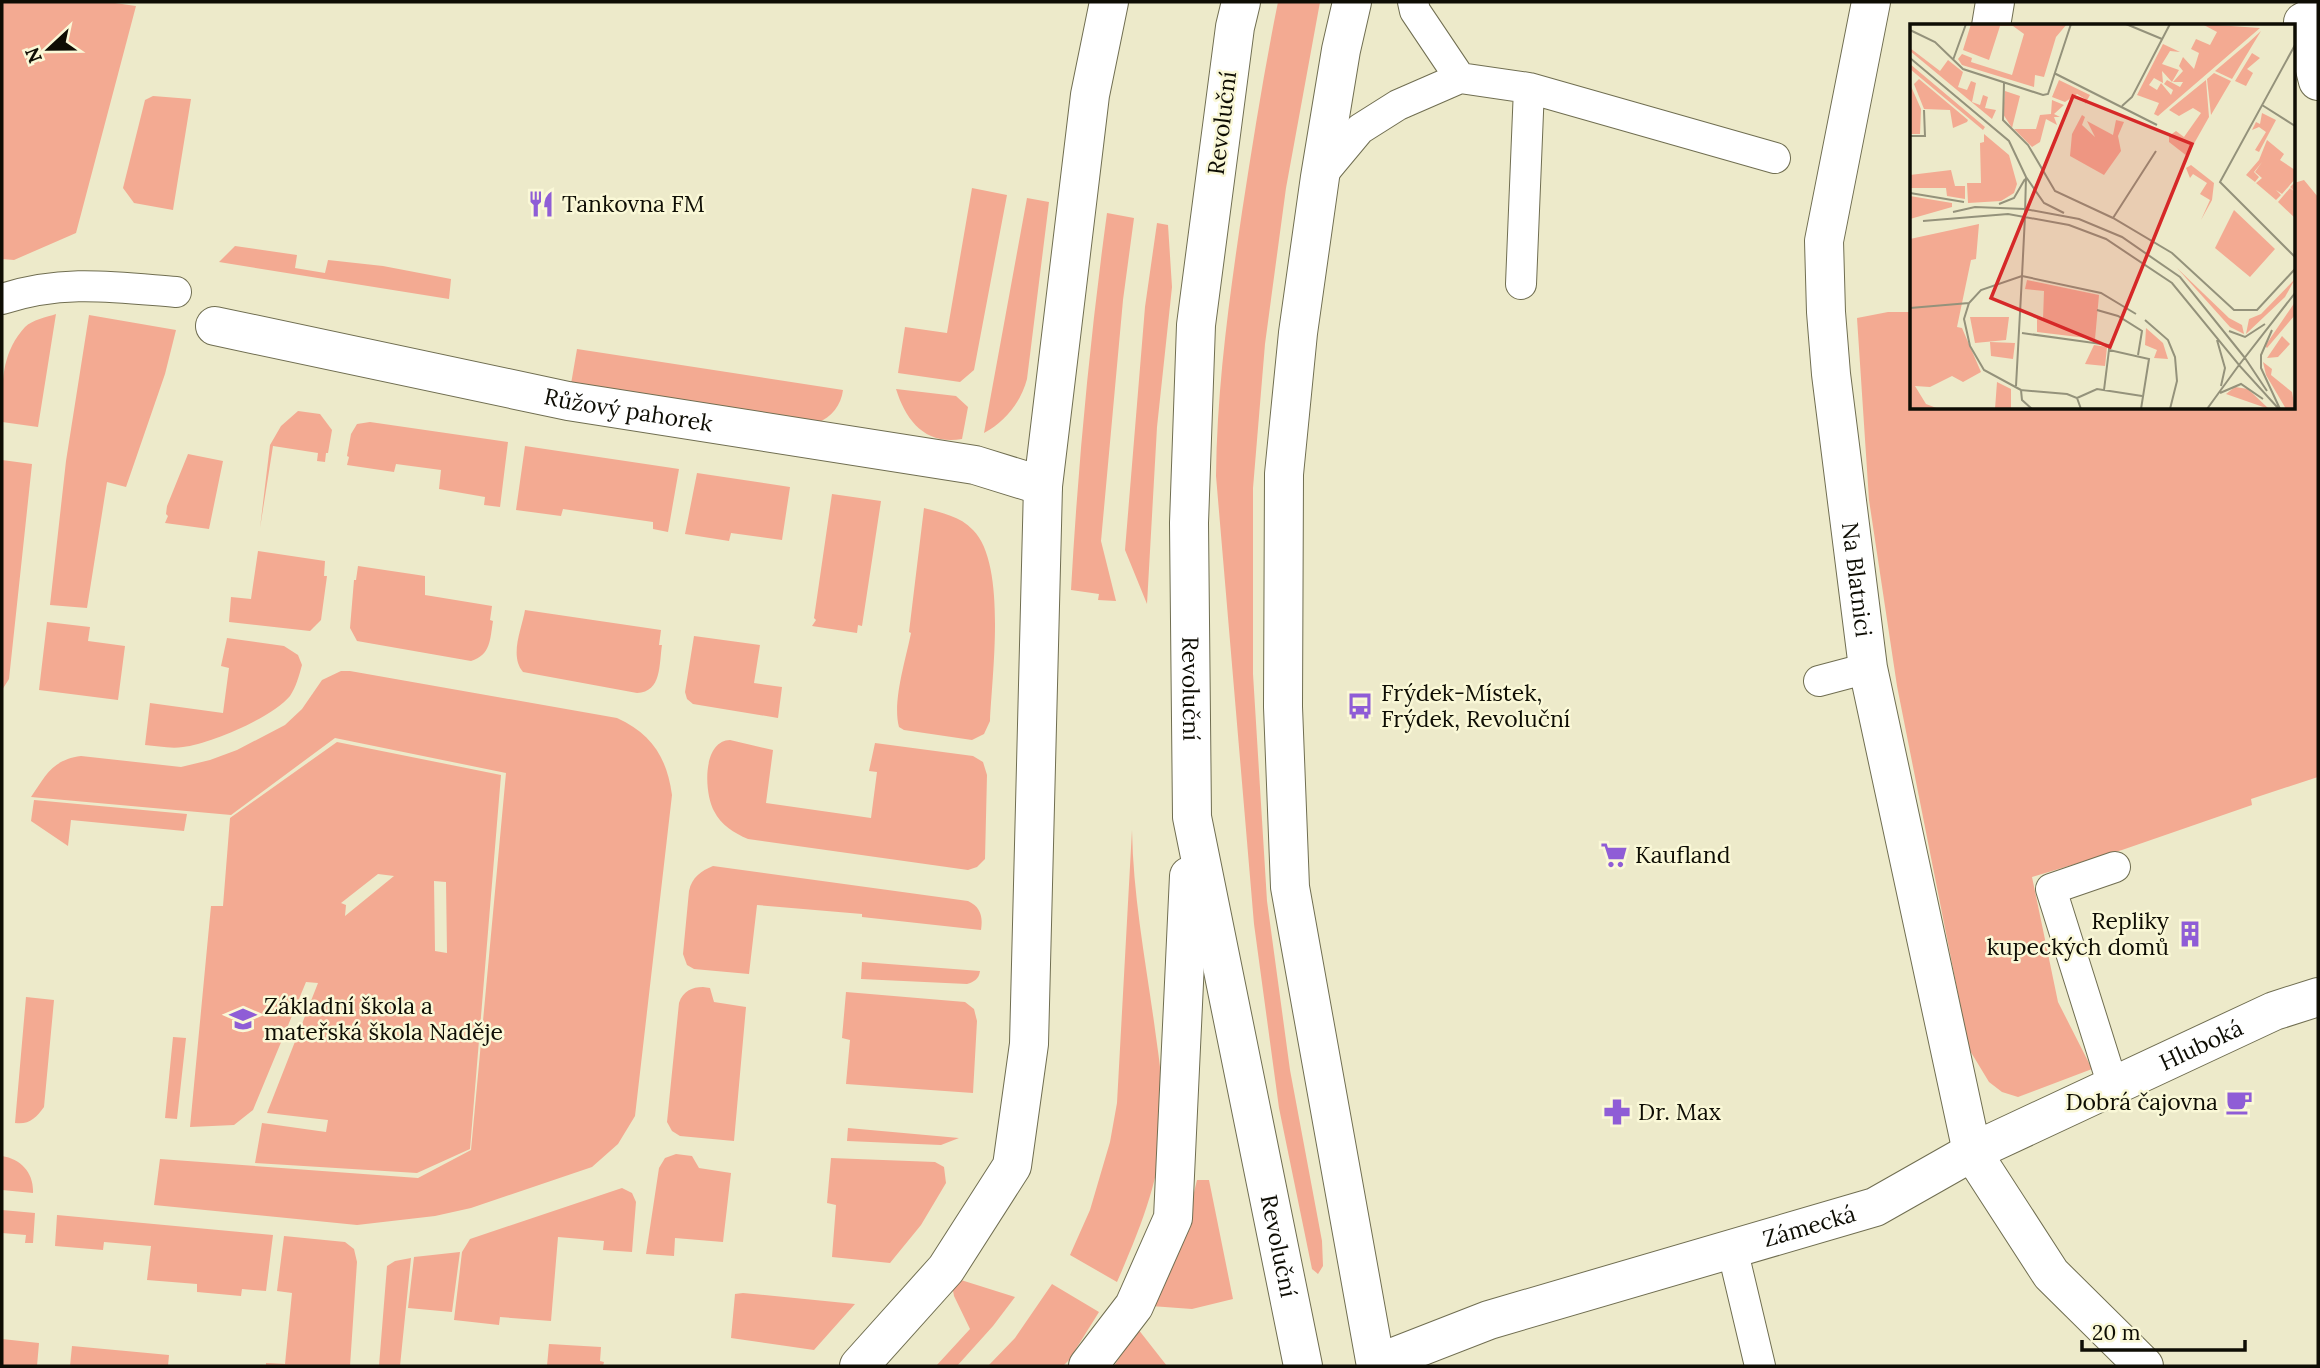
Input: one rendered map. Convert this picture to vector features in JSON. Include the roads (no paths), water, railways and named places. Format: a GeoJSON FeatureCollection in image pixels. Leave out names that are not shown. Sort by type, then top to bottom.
{"type":"FeatureCollection","features":[{"type":"Feature","properties":{"kind":"street"},"geometry":{"type":"LineString","coordinates":[[859,1366],[946,1269],[1012,1166],[1029,1044],[1042,486],[1090,95],[1110,2]]}},
{"type":"Feature","properties":{"kind":"street","name":"Revoluční"},"geometry":{"type":"LineString","coordinates":[[1241,2],[1235,27],[1196,325],[1189,523],[1192,817],[1303,1366]]}},
{"type":"Feature","properties":{"kind":"street"},"geometry":{"type":"LineString","coordinates":[[1352,2],[1341,50],[1320,177],[1298,333],[1284,474],[1283,707],[1290,887],[1374,1365]]}},
{"type":"Feature","properties":{"kind":"street","name":"Na Blatnici"},"geometry":{"type":"LineString","coordinates":[[1871,2],[1824,241],[1831,374],[1868,668],[1972,1152]]}},
{"type":"Feature","properties":{"kind":"street"},"geometry":{"type":"LineString","coordinates":[[1990,24],[1995,2]]}},
{"type":"Feature","properties":{"kind":"street"},"geometry":{"type":"LineString","coordinates":[[2318,14],[2303,22],[2318,81]]}},
{"type":"Feature","properties":{"kind":"street","name":"Růžový pahorek"},"geometry":{"type":"LineString","coordinates":[[215,326],[568,401],[975,465],[1042,486]]}},
{"type":"Feature","properties":{"kind":"street"},"geometry":{"type":"LineString","coordinates":[[1088,1366],[1134,1306],[1173,1218],[1192,817]]}},
{"type":"Feature","properties":{"kind":"street","name":"Hluboká"},"geometry":{"type":"LineString","coordinates":[[1972,1152],[2274,1011],[2318,997]]}},
{"type":"Feature","properties":{"kind":"street"},"geometry":{"type":"LineString","coordinates":[[1972,1152],[2051,1274],[2144,1366]]}},
{"type":"Feature","properties":{"kind":"street","name":"Zámecká"},"geometry":{"type":"LineString","coordinates":[[1374,1365],[1489,1320],[1875,1207],[1972,1152]]}},
{"type":"Feature","properties":{"kind":"lane"},"geometry":{"type":"LineString","coordinates":[[1413,2],[1415,11],[1460,78]]}},
{"type":"Feature","properties":{"kind":"lane"},"geometry":{"type":"LineString","coordinates":[[1320,177],[1360,129],[1398,106],[1460,78],[1529,88],[1775,159]]}},
{"type":"Feature","properties":{"kind":"lane"},"geometry":{"type":"LineString","coordinates":[[1521,284],[1529,88]]}},
{"type":"Feature","properties":{"kind":"lane"},"geometry":{"type":"LineString","coordinates":[[2,299],[25,292],[80,285],[176,292]]}},
{"type":"Feature","properties":{"kind":"lane"},"geometry":{"type":"LineString","coordinates":[[1819,681],[1868,668]]}},
{"type":"Feature","properties":{"kind":"lane"},"geometry":{"type":"LineString","coordinates":[[2113,1086],[2051,889],[2115,867]]}},
{"type":"Feature","properties":{"kind":"lane"},"geometry":{"type":"LineString","coordinates":[[1732,1248],[1760,1366]]}},
{"type":"Feature","properties":{"kind":"place","name":"Tankovna FM"},"geometry":{"type":"Point","coordinates":[541,204]}},
{"type":"Feature","properties":{"kind":"place","name":"Frýdek-Místek, Frýdek, Revoluční"},"geometry":{"type":"Point","coordinates":[1360,706]}},
{"type":"Feature","properties":{"kind":"place","name":"Kaufland"},"geometry":{"type":"Point","coordinates":[1614,855]}},
{"type":"Feature","properties":{"kind":"place","name":"Repliky kupeckých domů"},"geometry":{"type":"Point","coordinates":[2190,934]}},
{"type":"Feature","properties":{"kind":"place","name":"Základní škola a mateřská škola Naděje"},"geometry":{"type":"Point","coordinates":[243,1019]}},
{"type":"Feature","properties":{"kind":"place","name":"Dobrá čajovna"},"geometry":{"type":"Point","coordinates":[2239,1102]}},
{"type":"Feature","properties":{"kind":"place","name":"Dr. Max"},"geometry":{"type":"Point","coordinates":[1617,1112]}}]}
